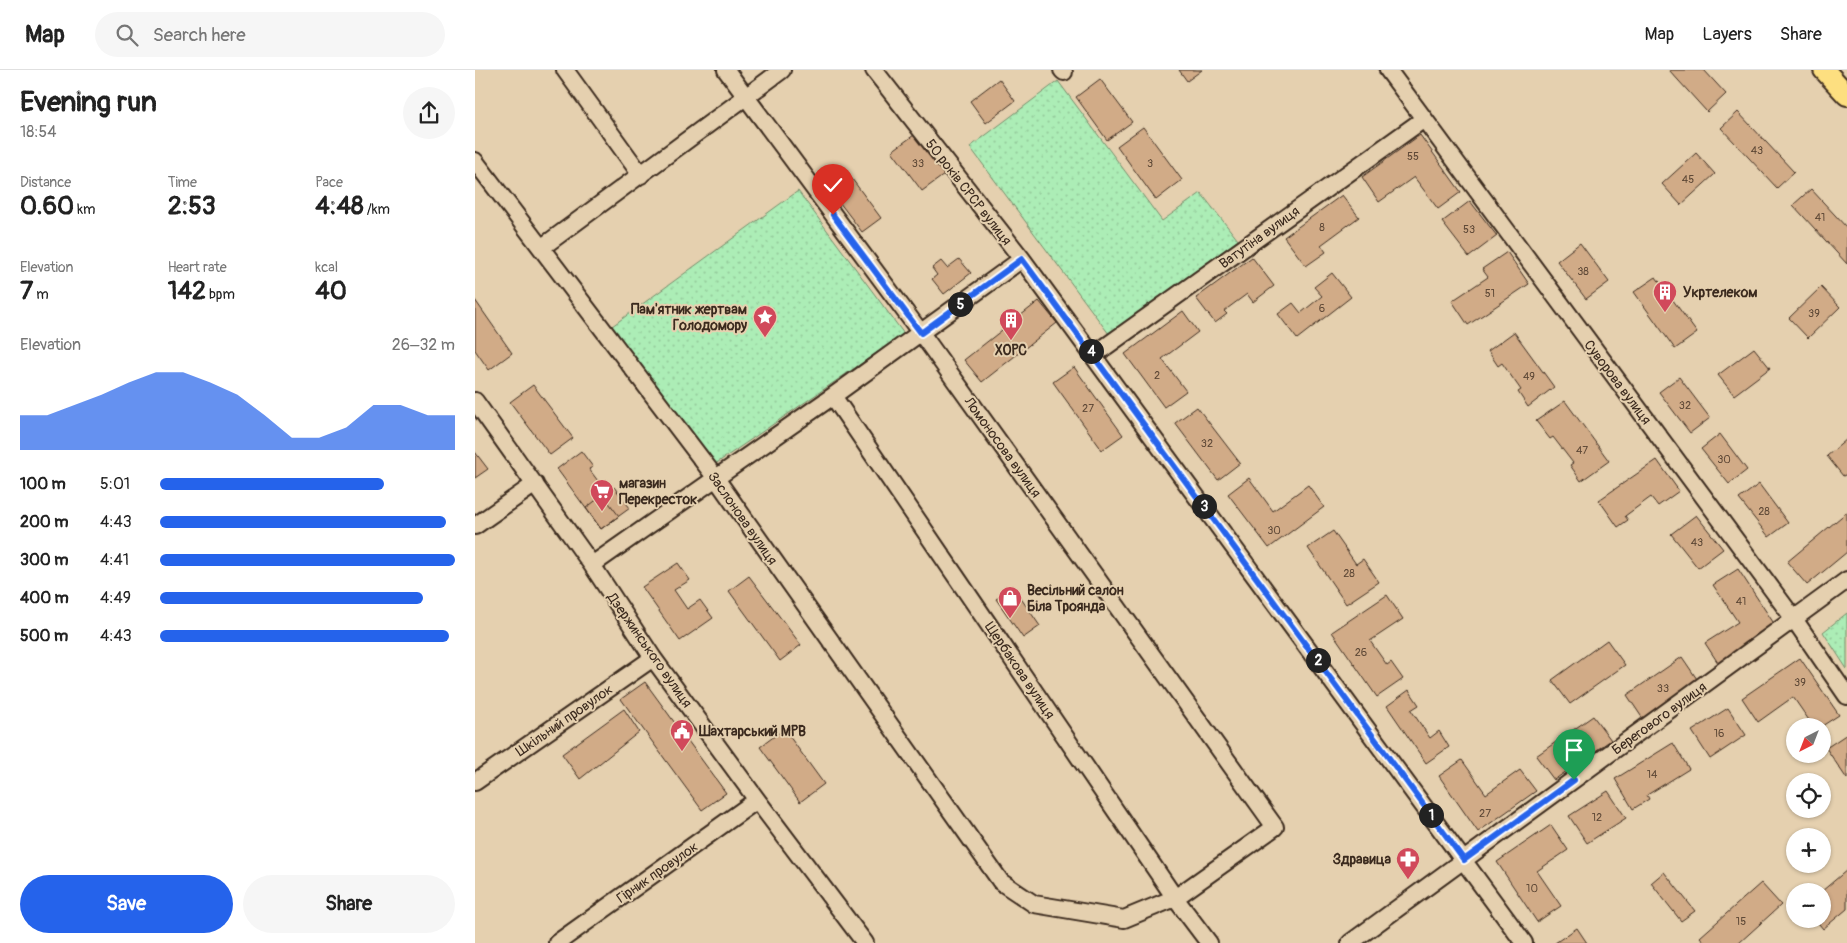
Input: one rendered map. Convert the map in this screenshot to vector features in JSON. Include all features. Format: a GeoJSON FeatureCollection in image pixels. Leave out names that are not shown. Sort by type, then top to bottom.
{"type":"FeatureCollection","features":[{"type":"Feature","properties":{"kind":"main road"},"geometry":{"type":"LineString","coordinates":[[1824,70],[1847,95]]}},
{"type":"Feature","properties":{"kind":"street"},"geometry":{"type":"LineString","coordinates":[[565,70],[641,175]]}},
{"type":"Feature","properties":{"kind":"street","name":"Ломоносова вулиця"},"geometry":{"type":"LineString","coordinates":[[726,70],[921,333],[1275,827],[1175,898]]}},
{"type":"Feature","properties":{"kind":"street"},"geometry":{"type":"LineString","coordinates":[[541,248],[782,70]]}},
{"type":"Feature","properties":{"kind":"street","name":"50 років СРСР вулиця"},"geometry":{"type":"LineString","coordinates":[[874,70],[1022,259],[1094,355],[1525,943]]}},
{"type":"Feature","properties":{"kind":"street","name":"Суворова вулиця"},"geometry":{"type":"LineString","coordinates":[[1388,70],[1794,619],[1847,696]]}},
{"type":"Feature","properties":{"kind":"street","name":"Ватутіна вулиця"},"geometry":{"type":"LineString","coordinates":[[1094,355],[1424,119]]}},
{"type":"Feature","properties":{"kind":"street","name":"Заслонова вулиця"},"geometry":{"type":"LineString","coordinates":[[475,161],[715,477],[1001,882],[1034,904],[1124,919],[1175,898]]}},
{"type":"Feature","properties":{"kind":"street"},"geometry":{"type":"LineString","coordinates":[[592,565],[833,396],[1022,259]]}},
{"type":"Feature","properties":{"kind":"street","name":"Щербакова вулиця"},"geometry":{"type":"LineString","coordinates":[[833,396],[1175,898],[1209,943]]}},
{"type":"Feature","properties":{"kind":"street","name":"Дзержинського вулиця"},"geometry":{"type":"LineString","coordinates":[[475,401],[592,565],[653,658],[865,943]]}},
{"type":"Feature","properties":{"kind":"street"},"geometry":{"type":"LineString","coordinates":[[475,526],[535,484]]}},
{"type":"Feature","properties":{"kind":"street","name":"Берегового вулиця"},"geometry":{"type":"LineString","coordinates":[[1350,943],[1847,580]]}},
{"type":"Feature","properties":{"kind":"street","name":"Шкільний провулок"},"geometry":{"type":"LineString","coordinates":[[475,782],[653,658]]}},
{"type":"Feature","properties":{"kind":"street","name":"Гірник провулок"},"geometry":{"type":"LineString","coordinates":[[557,943],[757,800]]}},
{"type":"Feature","properties":{"kind":"green space"},"geometry":{"type":"Polygon","coordinates":[[[1058,81],[1162,221],[1201,193],[1238,240],[1109,334],[970,147],[1058,81]]]}},
{"type":"Feature","properties":{"kind":"green space"},"geometry":{"type":"Polygon","coordinates":[[[798,191],[904,334],[711,467],[608,329],[798,191]]]}},
{"type":"Feature","properties":{"kind":"green space"},"geometry":{"type":"Polygon","coordinates":[[[1847,613],[1847,669],[1823,632],[1847,613]]]}},
{"type":"Feature","properties":{"kind":"building"},"geometry":{"type":"Polygon","coordinates":[[[1179,70],[1202,70],[1187,81],[1179,70]]]}},
{"type":"Feature","properties":{"kind":"building"},"geometry":{"type":"Polygon","coordinates":[[[1669,70],[1704,70],[1726,94],[1707,112],[1669,70]]]}},
{"type":"Feature","properties":{"kind":"building"},"geometry":{"type":"Polygon","coordinates":[[[999,79],[1015,101],[986,123],[970,101],[999,79]]]}},
{"type":"Feature","properties":{"kind":"building"},"geometry":{"type":"Polygon","coordinates":[[[1100,79],[1132,122],[1107,140],[1076,97],[1100,79]]]}},
{"type":"Feature","properties":{"kind":"building"},"geometry":{"type":"Polygon","coordinates":[[[1738,112],[1794,172],[1777,188],[1721,128],[1738,112]]]}},
{"type":"Feature","properties":{"kind":"building"},"geometry":{"type":"Polygon","coordinates":[[[1143,127],[1182,180],[1156,200],[1117,146],[1143,127]]]}},
{"type":"Feature","properties":{"kind":"building"},"geometry":{"type":"Polygon","coordinates":[[[914,135],[944,175],[922,191],[892,151],[914,135]]]}},
{"type":"Feature","properties":{"kind":"building"},"geometry":{"type":"Polygon","coordinates":[[[1420,135],[1461,192],[1438,209],[1414,177],[1379,202],[1362,177],[1420,135]]]}},
{"type":"Feature","properties":{"kind":"building"},"geometry":{"type":"Polygon","coordinates":[[[1696,153],[1715,174],[1681,205],[1662,184],[1696,153]]]}},
{"type":"Feature","properties":{"kind":"building"},"geometry":{"type":"Polygon","coordinates":[[[852,179],[881,218],[862,232],[833,194],[852,179]]]}},
{"type":"Feature","properties":{"kind":"building"},"geometry":{"type":"Polygon","coordinates":[[[1811,189],[1847,228],[1847,264],[1793,205],[1811,189]]]}},
{"type":"Feature","properties":{"kind":"building"},"geometry":{"type":"Polygon","coordinates":[[[1342,195],[1359,217],[1321,245],[1326,252],[1306,266],[1284,237],[1342,195]]]}},
{"type":"Feature","properties":{"kind":"building"},"geometry":{"type":"Polygon","coordinates":[[[1470,201],[1497,236],[1469,257],[1442,222],[1470,201]]]}},
{"type":"Feature","properties":{"kind":"building"},"geometry":{"type":"Polygon","coordinates":[[[1580,243],[1609,282],[1586,299],[1557,261],[1580,243]]]}},
{"type":"Feature","properties":{"kind":"building"},"geometry":{"type":"Polygon","coordinates":[[[1507,252],[1529,284],[1468,325],[1452,301],[1488,277],[1482,269],[1507,252]]]}},
{"type":"Feature","properties":{"kind":"building"},"geometry":{"type":"Polygon","coordinates":[[[1252,257],[1274,286],[1253,302],[1247,294],[1224,311],[1227,314],[1215,323],[1196,298],[1252,257]]]}},
{"type":"Feature","properties":{"kind":"building"},"geometry":{"type":"Polygon","coordinates":[[[959,259],[971,273],[944,294],[932,279],[937,275],[932,268],[941,261],[947,268],[959,259]]]}},
{"type":"Feature","properties":{"kind":"building"},"geometry":{"type":"Polygon","coordinates":[[[1332,273],[1351,297],[1297,339],[1278,314],[1293,303],[1301,313],[1322,296],[1314,287],[1332,273]]]}},
{"type":"Feature","properties":{"kind":"building","name":"Укртелеком"},"geometry":{"type":"Polygon","coordinates":[[[1656,277],[1697,333],[1675,349],[1634,292],[1656,277]]]}},
{"type":"Feature","properties":{"kind":"building"},"geometry":{"type":"Polygon","coordinates":[[[1821,287],[1840,307],[1808,338],[1789,318],[1821,287]]]}},
{"type":"Feature","properties":{"kind":"building"},"geometry":{"type":"Polygon","coordinates":[[[475,300],[512,353],[489,370],[475,350],[475,300]]]}},
{"type":"Feature","properties":{"kind":"building","name":"ХОРС"},"geometry":{"type":"Polygon","coordinates":[[[1039,301],[1057,323],[982,382],[964,360],[1039,301]]]}},
{"type":"Feature","properties":{"kind":"building"},"geometry":{"type":"Polygon","coordinates":[[[1183,311],[1198,332],[1162,359],[1186,391],[1164,407],[1125,354],[1183,311]]]}},
{"type":"Feature","properties":{"kind":"building"},"geometry":{"type":"Polygon","coordinates":[[[1514,332],[1554,387],[1528,407],[1518,392],[1521,390],[1502,363],[1498,366],[1488,351],[1514,332]]]}},
{"type":"Feature","properties":{"kind":"building"},"geometry":{"type":"Polygon","coordinates":[[[1754,348],[1770,368],[1734,395],[1718,375],[1754,348]]]}},
{"type":"Feature","properties":{"kind":"building"},"geometry":{"type":"Polygon","coordinates":[[[1074,367],[1123,435],[1102,450],[1053,382],[1074,367]]]}},
{"type":"Feature","properties":{"kind":"building"},"geometry":{"type":"Polygon","coordinates":[[[1679,377],[1710,418],[1690,433],[1659,392],[1679,377]]]}},
{"type":"Feature","properties":{"kind":"building"},"geometry":{"type":"Polygon","coordinates":[[[533,385],[573,438],[550,455],[510,402],[533,385]]]}},
{"type":"Feature","properties":{"kind":"building"},"geometry":{"type":"Polygon","coordinates":[[[1565,401],[1609,461],[1581,481],[1570,465],[1573,463],[1553,437],[1550,439],[1536,421],[1565,401]]]}},
{"type":"Feature","properties":{"kind":"building"},"geometry":{"type":"Polygon","coordinates":[[[1197,407],[1240,463],[1218,480],[1175,423],[1197,407]]]}},
{"type":"Feature","properties":{"kind":"building"},"geometry":{"type":"Polygon","coordinates":[[[1720,434],[1747,470],[1729,484],[1701,449],[1720,434]]]}},
{"type":"Feature","properties":{"kind":"building"},"geometry":{"type":"Polygon","coordinates":[[[1847,439],[1847,474],[1843,476],[1827,456],[1847,439]]]}},
{"type":"Feature","properties":{"kind":"building"},"geometry":{"type":"Polygon","coordinates":[[[581,451],[593,467],[589,469],[607,493],[614,487],[630,508],[601,529],[557,469],[581,451]]]}},
{"type":"Feature","properties":{"kind":"building"},"geometry":{"type":"Polygon","coordinates":[[[475,452],[488,469],[475,478],[475,452]]]}},
{"type":"Feature","properties":{"kind":"building"},"geometry":{"type":"Polygon","coordinates":[[[1657,460],[1679,491],[1658,506],[1651,497],[1625,516],[1628,520],[1618,527],[1599,500],[1657,460]]]}},
{"type":"Feature","properties":{"kind":"building"},"geometry":{"type":"Polygon","coordinates":[[[1249,478],[1273,511],[1308,485],[1324,507],[1269,548],[1228,494],[1249,478]]]}},
{"type":"Feature","properties":{"kind":"building"},"geometry":{"type":"Polygon","coordinates":[[[1759,484],[1788,523],[1769,537],[1739,499],[1759,484]]]}},
{"type":"Feature","properties":{"kind":"building","name":"магазин Перекресток"},"geometry":{"type":"Polygon","coordinates":[[[603,495],[619,516],[601,529],[586,508],[603,495]]]}},
{"type":"Feature","properties":{"kind":"building"},"geometry":{"type":"Polygon","coordinates":[[[1847,512],[1847,552],[1807,585],[1787,562],[1847,512]]]}},
{"type":"Feature","properties":{"kind":"building"},"geometry":{"type":"Polygon","coordinates":[[[1696,515],[1723,549],[1698,568],[1671,534],[1696,515]]]}},
{"type":"Feature","properties":{"kind":"building"},"geometry":{"type":"Polygon","coordinates":[[[1333,531],[1356,564],[1363,559],[1379,582],[1346,604],[1308,548],[1333,531]]]}},
{"type":"Feature","properties":{"kind":"building"},"geometry":{"type":"Polygon","coordinates":[[[678,563],[690,580],[674,590],[687,609],[700,600],[713,618],[680,641],[642,587],[678,563]]]}},
{"type":"Feature","properties":{"kind":"building"},"geometry":{"type":"Polygon","coordinates":[[[1738,569],[1777,628],[1720,666],[1705,643],[1738,622],[1713,585],[1738,569]]]}},
{"type":"Feature","properties":{"kind":"building"},"geometry":{"type":"Polygon","coordinates":[[[749,576],[801,645],[780,661],[729,591],[749,576]]]}},
{"type":"Feature","properties":{"kind":"building"},"geometry":{"type":"Polygon","coordinates":[[[1013,587],[1040,626],[1023,638],[996,599],[1013,587]]]}},
{"type":"Feature","properties":{"kind":"building"},"geometry":{"type":"Polygon","coordinates":[[[1387,595],[1403,619],[1370,641],[1387,665],[1391,662],[1403,679],[1377,697],[1332,632],[1387,595]]]}},
{"type":"Feature","properties":{"kind":"building"},"geometry":{"type":"Polygon","coordinates":[[[1607,640],[1625,665],[1570,704],[1552,680],[1607,640]]]}},
{"type":"Feature","properties":{"kind":"building"},"geometry":{"type":"Polygon","coordinates":[[[1682,657],[1699,682],[1643,719],[1627,695],[1682,657]]]}},
{"type":"Feature","properties":{"kind":"building"},"geometry":{"type":"Polygon","coordinates":[[[1800,658],[1839,715],[1831,720],[1831,718],[1807,718],[1793,697],[1758,722],[1742,698],[1800,658]]]}},
{"type":"Feature","properties":{"kind":"building"},"geometry":{"type":"Polygon","coordinates":[[[645,682],[726,793],[702,810],[621,699],[645,682]]]}},
{"type":"Feature","properties":{"kind":"building"},"geometry":{"type":"Polygon","coordinates":[[[1409,690],[1419,705],[1411,710],[1430,738],[1439,731],[1449,747],[1426,763],[1387,706],[1409,690]]]}},
{"type":"Feature","properties":{"kind":"building"},"geometry":{"type":"Polygon","coordinates":[[[1728,708],[1746,735],[1710,759],[1692,731],[1728,708]]]}},
{"type":"Feature","properties":{"kind":"building"},"geometry":{"type":"Polygon","coordinates":[[[624,709],[639,732],[580,779],[562,754],[624,709]]]}},
{"type":"Feature","properties":{"kind":"building"},"geometry":{"type":"Polygon","coordinates":[[[1593,716],[1611,740],[1554,780],[1536,756],[1593,716]]]}},
{"type":"Feature","properties":{"kind":"building"},"geometry":{"type":"Polygon","coordinates":[[[784,729],[824,784],[800,802],[760,747],[784,729]]]}},
{"type":"Feature","properties":{"kind":"building"},"geometry":{"type":"Polygon","coordinates":[[[1847,734],[1847,779],[1831,755],[1831,745],[1847,734]]]}},
{"type":"Feature","properties":{"kind":"building"},"geometry":{"type":"Polygon","coordinates":[[[1673,743],[1689,769],[1647,795],[1649,799],[1633,809],[1615,779],[1673,743]]]}},
{"type":"Feature","properties":{"kind":"building"},"geometry":{"type":"Polygon","coordinates":[[[1462,760],[1486,794],[1520,770],[1536,791],[1478,832],[1439,776],[1462,760]]]}},
{"type":"Feature","properties":{"kind":"building"},"geometry":{"type":"Polygon","coordinates":[[[1608,791],[1626,818],[1587,843],[1569,816],[1608,791]]]}},
{"type":"Feature","properties":{"kind":"building"},"geometry":{"type":"Polygon","coordinates":[[[1551,825],[1568,850],[1537,871],[1561,906],[1537,922],[1497,862],[1551,825]]]}},
{"type":"Feature","properties":{"kind":"building"},"geometry":{"type":"Polygon","coordinates":[[[1847,870],[1847,909],[1831,922],[1831,883],[1847,870]]]}},
{"type":"Feature","properties":{"kind":"building"},"geometry":{"type":"Polygon","coordinates":[[[1664,872],[1695,911],[1681,921],[1651,883],[1664,872]]]}},
{"type":"Feature","properties":{"kind":"building"},"geometry":{"type":"Polygon","coordinates":[[[1761,883],[1781,905],[1739,943],[1705,943],[1700,937],[1761,883]]]}},
{"type":"Feature","properties":{"kind":"building"},"geometry":{"type":"Polygon","coordinates":[[[1577,928],[1587,943],[1555,943],[1577,928]]]}},
{"type":"Feature","properties":{"kind":"place","name":"Укртелеком"},"geometry":{"type":"Point","coordinates":[1665,313]}},
{"type":"Feature","properties":{"kind":"place","name":"Пам'ятник жертвам Голодомору"},"geometry":{"type":"Point","coordinates":[765,338]}},
{"type":"Feature","properties":{"kind":"place","name":"ХОРС"},"geometry":{"type":"Point","coordinates":[1011,341]}},
{"type":"Feature","properties":{"kind":"place","name":"магазин Перекресток"},"geometry":{"type":"Point","coordinates":[602,512]}},
{"type":"Feature","properties":{"kind":"place","name":"Весільний салон Біла Троянда"},"geometry":{"type":"Point","coordinates":[1010,619]}},
{"type":"Feature","properties":{"kind":"place","name":"Шахтарський МРВ"},"geometry":{"type":"Point","coordinates":[682,752]}},
{"type":"Feature","properties":{"kind":"place","name":"Здравица"},"geometry":{"type":"Point","coordinates":[1408,880]}},
{"type":"Feature","properties":{"kind":"route"},"geometry":{"type":"LineString","coordinates":[[833,215],[921,333],[1022,259],[1464,860],[1574,780]]}}]}
